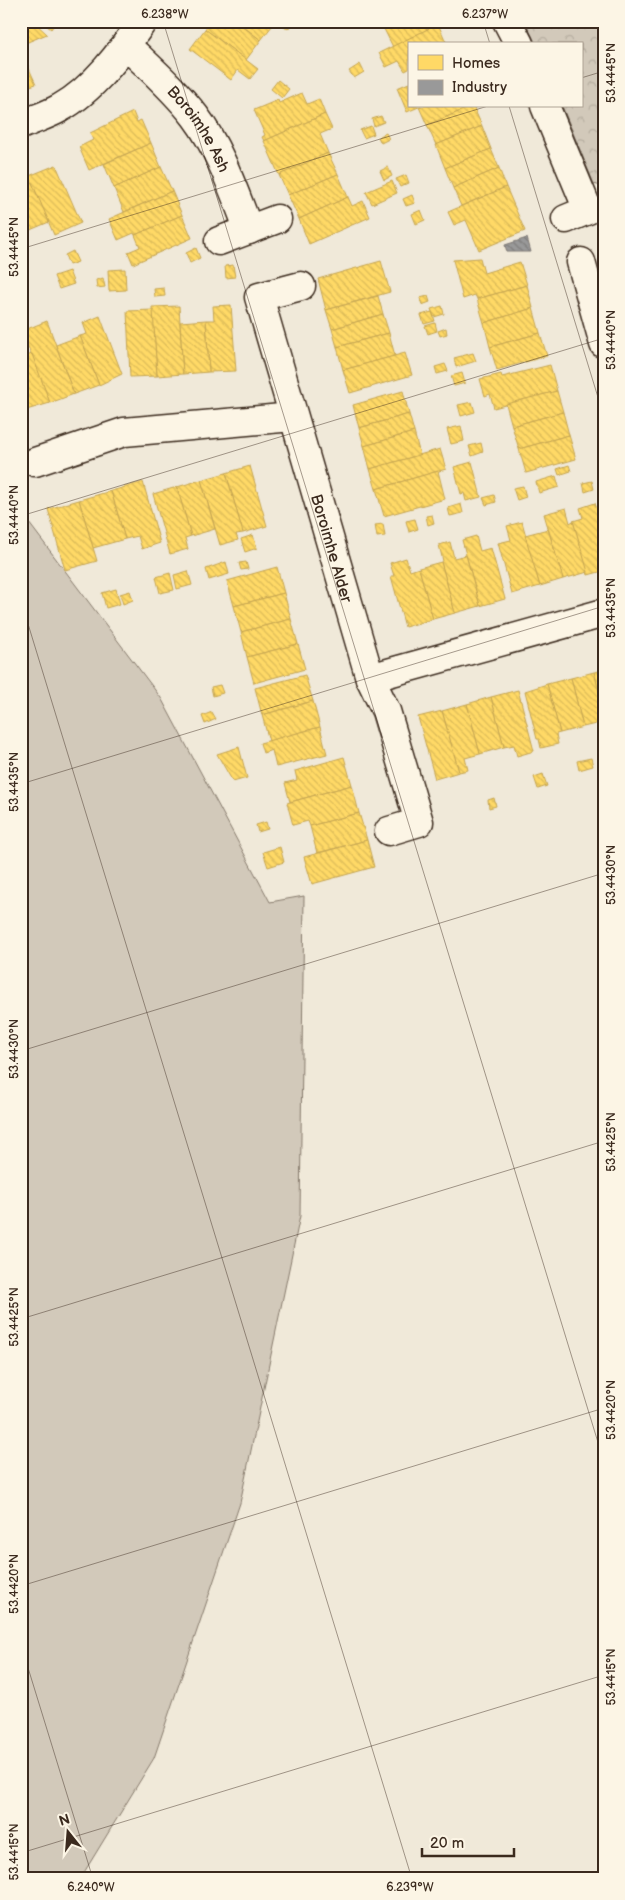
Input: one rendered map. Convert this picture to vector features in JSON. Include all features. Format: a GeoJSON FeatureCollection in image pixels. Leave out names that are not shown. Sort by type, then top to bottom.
{"type":"FeatureCollection","features":[{"type":"Feature","properties":{"kind":"street"},"geometry":{"type":"LineString","coordinates":[[21,125],[61,107],[89,86],[126,45],[143,21]]}},
{"type":"Feature","properties":{"kind":"street"},"geometry":{"type":"LineString","coordinates":[[507,21],[518,42]]}},
{"type":"Feature","properties":{"kind":"street","name":"Boroimhe Ash"},"geometry":{"type":"LineString","coordinates":[[126,45],[159,75],[196,117],[214,146],[249,230]]}},
{"type":"Feature","properties":{"kind":"street"},"geometry":{"type":"LineString","coordinates":[[546,108],[586,211]]}},
{"type":"Feature","properties":{"kind":"street"},"geometry":{"type":"LineString","coordinates":[[219,241],[277,219]]}},
{"type":"Feature","properties":{"kind":"street"},"geometry":{"type":"LineString","coordinates":[[581,262],[603,339]]}},
{"type":"Feature","properties":{"kind":"street","name":"Boroimhe Alder"},"geometry":{"type":"LineString","coordinates":[[301,286],[259,297],[370,678],[386,711],[419,822],[389,831]]}},
{"type":"Feature","properties":{"kind":"street"},"geometry":{"type":"LineString","coordinates":[[35,462],[124,432],[293,417]]}},
{"type":"Feature","properties":{"kind":"street"},"geometry":{"type":"LineString","coordinates":[[370,678],[604,613]]}},
{"type":"Feature","properties":{"kind":"green space"},"geometry":{"type":"Polygon","coordinates":[[[525,21],[604,21],[604,187],[594,184],[563,108],[582,108],[582,42],[535,42],[525,21]]]}},
{"type":"Feature","properties":{"kind":"green space"},"geometry":{"type":"Polygon","coordinates":[[[21,509],[29,523],[161,698],[270,902],[304,896],[300,1216],[240,1503],[154,1758],[80,1879],[21,1879],[21,509]]]}},
{"type":"Feature","properties":{"kind":"building: Homes"},"geometry":{"type":"Polygon","coordinates":[[[28,21],[33,21],[47,34],[23,44],[21,40],[21,25],[28,21]]]}},
{"type":"Feature","properties":{"kind":"building: Homes"},"geometry":{"type":"Polygon","coordinates":[[[41,21],[57,21],[51,29],[41,21]]]}},
{"type":"Feature","properties":{"kind":"building: Homes"},"geometry":{"type":"Polygon","coordinates":[[[211,21],[236,21],[261,40],[246,60],[205,29],[211,21]]]}},
{"type":"Feature","properties":{"kind":"building: Homes"},"geometry":{"type":"Polygon","coordinates":[[[236,21],[276,21],[261,40],[236,21]]]}},
{"type":"Feature","properties":{"kind":"building: Homes"},"geometry":{"type":"Polygon","coordinates":[[[278,21],[294,21],[288,29],[278,21]]]}},
{"type":"Feature","properties":{"kind":"building: Homes"},"geometry":{"type":"Polygon","coordinates":[[[380,21],[398,21],[384,29],[380,21]]]}},
{"type":"Feature","properties":{"kind":"building: Homes"},"geometry":{"type":"Polygon","coordinates":[[[398,21],[436,21],[438,24],[393,47],[384,29],[398,21]]]}},
{"type":"Feature","properties":{"kind":"building: Homes"},"geometry":{"type":"Polygon","coordinates":[[[438,24],[446,42],[408,42],[408,70],[405,71],[399,61],[386,67],[379,53],[438,24]]]}},
{"type":"Feature","properties":{"kind":"building: Homes"},"geometry":{"type":"Polygon","coordinates":[[[205,29],[258,69],[250,79],[238,70],[231,80],[190,49],[205,29]]]}},
{"type":"Feature","properties":{"kind":"building: Homes"},"geometry":{"type":"Polygon","coordinates":[[[26,62],[36,84],[21,89],[21,64],[26,62]]]}},
{"type":"Feature","properties":{"kind":"building: Homes"},"geometry":{"type":"Polygon","coordinates":[[[360,64],[364,72],[354,78],[349,71],[360,64]]]}},
{"type":"Feature","properties":{"kind":"building: Homes"},"geometry":{"type":"Polygon","coordinates":[[[278,80],[289,89],[282,98],[271,89],[278,80]]]}},
{"type":"Feature","properties":{"kind":"building: Homes"},"geometry":{"type":"Polygon","coordinates":[[[408,83],[408,108],[416,108],[407,112],[397,88],[408,83]]]}},
{"type":"Feature","properties":{"kind":"building: Homes"},"geometry":{"type":"Polygon","coordinates":[[[302,93],[307,104],[319,99],[325,114],[264,141],[262,137],[265,135],[254,110],[278,100],[279,103],[302,93]]]}},
{"type":"Feature","properties":{"kind":"building: Homes"},"geometry":{"type":"Polygon","coordinates":[[[419,108],[468,108],[427,125],[419,108]]]}},
{"type":"Feature","properties":{"kind":"building: Homes"},"geometry":{"type":"Polygon","coordinates":[[[468,108],[474,108],[482,126],[436,145],[427,125],[468,108]]]}},
{"type":"Feature","properties":{"kind":"building: Homes"},"geometry":{"type":"Polygon","coordinates":[[[133,112],[137,122],[141,120],[151,143],[89,170],[79,147],[93,140],[90,133],[133,112]]]}},
{"type":"Feature","properties":{"kind":"building: Homes"},"geometry":{"type":"Polygon","coordinates":[[[325,114],[332,129],[320,134],[328,153],[279,175],[264,141],[325,114]]]}},
{"type":"Feature","properties":{"kind":"building: Homes"},"geometry":{"type":"Polygon","coordinates":[[[381,116],[384,122],[374,126],[372,119],[381,116]]]}},
{"type":"Feature","properties":{"kind":"building: Homes"},"geometry":{"type":"Polygon","coordinates":[[[371,126],[374,134],[364,138],[360,130],[371,126]]]}},
{"type":"Feature","properties":{"kind":"building: Homes"},"geometry":{"type":"Polygon","coordinates":[[[482,126],[491,149],[445,168],[436,145],[482,126]]]}},
{"type":"Feature","properties":{"kind":"building: Homes"},"geometry":{"type":"Polygon","coordinates":[[[386,133],[389,139],[381,143],[378,137],[386,133]]]}},
{"type":"Feature","properties":{"kind":"building: Homes"},"geometry":{"type":"Polygon","coordinates":[[[151,143],[161,167],[114,188],[104,164],[151,143]]]}},
{"type":"Feature","properties":{"kind":"building: Homes"},"geometry":{"type":"Polygon","coordinates":[[[491,149],[499,168],[453,188],[445,168],[491,149]]]}},
{"type":"Feature","properties":{"kind":"building: Homes"},"geometry":{"type":"Polygon","coordinates":[[[328,153],[338,174],[288,195],[279,175],[328,153]]]}},
{"type":"Feature","properties":{"kind":"building: Homes"},"geometry":{"type":"Polygon","coordinates":[[[56,165],[81,223],[54,235],[29,176],[56,165]]]}},
{"type":"Feature","properties":{"kind":"building: Homes"},"geometry":{"type":"Polygon","coordinates":[[[161,167],[172,191],[124,212],[114,188],[161,167]]]}},
{"type":"Feature","properties":{"kind":"building: Homes"},"geometry":{"type":"Polygon","coordinates":[[[388,167],[392,176],[384,180],[380,171],[388,167]]]}},
{"type":"Feature","properties":{"kind":"building: Homes"},"geometry":{"type":"Polygon","coordinates":[[[499,168],[506,187],[461,206],[453,188],[499,168]]]}},
{"type":"Feature","properties":{"kind":"building: Homes"},"geometry":{"type":"Polygon","coordinates":[[[338,174],[348,197],[299,219],[288,195],[338,174]]]}},
{"type":"Feature","properties":{"kind":"building: Homes"},"geometry":{"type":"Polygon","coordinates":[[[406,175],[409,183],[400,187],[396,179],[406,175]]]}},
{"type":"Feature","properties":{"kind":"building: Homes"},"geometry":{"type":"Polygon","coordinates":[[[29,176],[49,222],[30,230],[21,209],[21,179],[29,176]]]}},
{"type":"Feature","properties":{"kind":"building: Homes"},"geometry":{"type":"Polygon","coordinates":[[[392,181],[397,193],[372,204],[366,192],[392,181]]]}},
{"type":"Feature","properties":{"kind":"building: Homes"},"geometry":{"type":"Polygon","coordinates":[[[506,187],[525,231],[479,250],[466,220],[454,225],[448,212],[506,187]]]}},
{"type":"Feature","properties":{"kind":"building: Homes"},"geometry":{"type":"Polygon","coordinates":[[[172,191],[182,215],[135,235],[134,233],[118,240],[109,219],[172,191]]]}},
{"type":"Feature","properties":{"kind":"building: Homes"},"geometry":{"type":"Polygon","coordinates":[[[412,195],[415,203],[406,206],[403,199],[412,195]]]}},
{"type":"Feature","properties":{"kind":"building: Homes"},"geometry":{"type":"Polygon","coordinates":[[[348,197],[352,206],[363,201],[370,217],[309,244],[299,219],[348,197]]]}},
{"type":"Feature","properties":{"kind":"building: Homes"},"geometry":{"type":"Polygon","coordinates":[[[21,209],[30,230],[21,234],[21,209]]]}},
{"type":"Feature","properties":{"kind":"building: Homes"},"geometry":{"type":"Polygon","coordinates":[[[421,210],[425,220],[416,224],[412,214],[421,210]]]}},
{"type":"Feature","properties":{"kind":"building: Homes"},"geometry":{"type":"Polygon","coordinates":[[[182,215],[192,238],[133,264],[128,252],[140,247],[135,235],[182,215]]]}},
{"type":"Feature","properties":{"kind":"building: Homes"},"geometry":{"type":"Polygon","coordinates":[[[196,248],[200,258],[190,263],[186,253],[196,248]]]}},
{"type":"Feature","properties":{"kind":"building: Homes"},"geometry":{"type":"Polygon","coordinates":[[[73,251],[78,262],[69,265],[65,255],[73,251]]]}},
{"type":"Feature","properties":{"kind":"building: Homes"},"geometry":{"type":"Polygon","coordinates":[[[480,258],[484,273],[520,262],[527,285],[477,299],[475,295],[463,299],[453,260],[480,258]]]}},
{"type":"Feature","properties":{"kind":"building: Homes"},"geometry":{"type":"Polygon","coordinates":[[[381,261],[390,292],[326,310],[318,279],[381,261]]]}},
{"type":"Feature","properties":{"kind":"building: Homes"},"geometry":{"type":"Polygon","coordinates":[[[233,265],[235,277],[226,278],[225,266],[233,265]]]}},
{"type":"Feature","properties":{"kind":"building: Homes"},"geometry":{"type":"Polygon","coordinates":[[[125,269],[126,290],[109,291],[108,270],[125,269]]]}},
{"type":"Feature","properties":{"kind":"building: Homes"},"geometry":{"type":"Polygon","coordinates":[[[69,271],[74,284],[59,289],[54,276],[69,271]]]}},
{"type":"Feature","properties":{"kind":"building: Homes"},"geometry":{"type":"Polygon","coordinates":[[[103,278],[105,287],[97,288],[96,280],[103,278]]]}},
{"type":"Feature","properties":{"kind":"building: Homes"},"geometry":{"type":"Polygon","coordinates":[[[527,285],[533,308],[484,323],[477,299],[527,285]]]}},
{"type":"Feature","properties":{"kind":"building: Homes"},"geometry":{"type":"Polygon","coordinates":[[[164,288],[165,296],[155,297],[154,289],[164,288]]]}},
{"type":"Feature","properties":{"kind":"building: Homes"},"geometry":{"type":"Polygon","coordinates":[[[378,296],[383,314],[332,329],[326,310],[378,296]]]}},
{"type":"Feature","properties":{"kind":"building: Homes"},"geometry":{"type":"Polygon","coordinates":[[[428,296],[430,302],[422,305],[420,298],[428,296]]]}},
{"type":"Feature","properties":{"kind":"building: Homes"},"geometry":{"type":"Polygon","coordinates":[[[231,305],[236,371],[209,372],[206,320],[214,320],[213,306],[231,305]]]}},
{"type":"Feature","properties":{"kind":"building: Homes"},"geometry":{"type":"Polygon","coordinates":[[[179,306],[183,374],[157,376],[152,307],[179,306]]]}},
{"type":"Feature","properties":{"kind":"building: Homes"},"geometry":{"type":"Polygon","coordinates":[[[442,306],[444,314],[434,317],[431,309],[442,306]]]}},
{"type":"Feature","properties":{"kind":"building: Homes"},"geometry":{"type":"Polygon","coordinates":[[[533,308],[540,333],[490,347],[484,323],[533,308]]]}},
{"type":"Feature","properties":{"kind":"building: Homes"},"geometry":{"type":"Polygon","coordinates":[[[153,310],[157,376],[130,377],[127,311],[153,310]]]}},
{"type":"Feature","properties":{"kind":"building: Homes"},"geometry":{"type":"Polygon","coordinates":[[[432,312],[435,321],[424,324],[421,315],[432,312]]]}},
{"type":"Feature","properties":{"kind":"building: Homes"},"geometry":{"type":"Polygon","coordinates":[[[383,314],[389,333],[337,347],[332,329],[383,314]]]}},
{"type":"Feature","properties":{"kind":"building: Homes"},"geometry":{"type":"Polygon","coordinates":[[[100,316],[122,374],[99,385],[80,336],[87,334],[83,323],[100,316]]]}},
{"type":"Feature","properties":{"kind":"building: Homes"},"geometry":{"type":"Polygon","coordinates":[[[206,320],[209,372],[183,374],[180,322],[206,320]]]}},
{"type":"Feature","properties":{"kind":"building: Homes"},"geometry":{"type":"Polygon","coordinates":[[[47,321],[74,394],[50,403],[22,331],[47,321]]]}},
{"type":"Feature","properties":{"kind":"building: Homes"},"geometry":{"type":"Polygon","coordinates":[[[435,323],[437,331],[428,334],[425,326],[435,323]]]}},
{"type":"Feature","properties":{"kind":"building: Homes"},"geometry":{"type":"Polygon","coordinates":[[[446,328],[447,334],[440,336],[438,331],[446,328]]]}},
{"type":"Feature","properties":{"kind":"building: Homes"},"geometry":{"type":"Polygon","coordinates":[[[389,333],[395,356],[343,370],[337,347],[389,333]]]}},
{"type":"Feature","properties":{"kind":"building: Homes"},"geometry":{"type":"Polygon","coordinates":[[[540,333],[547,356],[497,370],[490,347],[540,333]]]}},
{"type":"Feature","properties":{"kind":"building: Homes"},"geometry":{"type":"Polygon","coordinates":[[[80,336],[99,385],[74,394],[56,345],[80,336]]]}},
{"type":"Feature","properties":{"kind":"building: Homes"},"geometry":{"type":"Polygon","coordinates":[[[21,352],[23,357],[32,354],[50,403],[23,411],[21,407],[21,352]]]}},
{"type":"Feature","properties":{"kind":"building: Homes"},"geometry":{"type":"Polygon","coordinates":[[[405,353],[412,375],[350,393],[343,370],[405,353]]]}},
{"type":"Feature","properties":{"kind":"building: Homes"},"geometry":{"type":"Polygon","coordinates":[[[473,353],[476,361],[456,367],[454,358],[473,353]]]}},
{"type":"Feature","properties":{"kind":"building: Homes"},"geometry":{"type":"Polygon","coordinates":[[[445,364],[448,371],[437,374],[435,367],[445,364]]]}},
{"type":"Feature","properties":{"kind":"building: Homes"},"geometry":{"type":"Polygon","coordinates":[[[550,365],[557,391],[494,408],[490,394],[485,396],[480,379],[501,374],[502,377],[550,365]]]}},
{"type":"Feature","properties":{"kind":"building: Homes"},"geometry":{"type":"Polygon","coordinates":[[[462,373],[465,383],[454,386],[451,376],[462,373]]]}},
{"type":"Feature","properties":{"kind":"building: Homes"},"geometry":{"type":"Polygon","coordinates":[[[403,391],[409,414],[359,428],[353,405],[403,391]]]}},
{"type":"Feature","properties":{"kind":"building: Homes"},"geometry":{"type":"Polygon","coordinates":[[[557,391],[563,412],[512,426],[506,404],[557,391]]]}},
{"type":"Feature","properties":{"kind":"building: Homes"},"geometry":{"type":"Polygon","coordinates":[[[472,402],[475,412],[461,416],[458,405],[472,402]]]}},
{"type":"Feature","properties":{"kind":"building: Homes"},"geometry":{"type":"Polygon","coordinates":[[[563,412],[569,435],[519,449],[512,426],[563,412]]]}},
{"type":"Feature","properties":{"kind":"building: Homes"},"geometry":{"type":"Polygon","coordinates":[[[409,414],[414,432],[364,446],[359,428],[409,414]]]}},
{"type":"Feature","properties":{"kind":"building: Homes"},"geometry":{"type":"Polygon","coordinates":[[[461,426],[464,441],[451,444],[447,429],[461,426]]]}},
{"type":"Feature","properties":{"kind":"building: Homes"},"geometry":{"type":"Polygon","coordinates":[[[414,432],[420,455],[370,469],[364,446],[414,432]]]}},
{"type":"Feature","properties":{"kind":"building: Homes"},"geometry":{"type":"Polygon","coordinates":[[[569,435],[576,459],[526,473],[519,449],[569,435]]]}},
{"type":"Feature","properties":{"kind":"building: Homes"},"geometry":{"type":"Polygon","coordinates":[[[481,443],[483,452],[472,456],[469,446],[481,443]]]}},
{"type":"Feature","properties":{"kind":"building: Homes"},"geometry":{"type":"Polygon","coordinates":[[[440,449],[446,469],[376,489],[370,469],[440,449]]]}},
{"type":"Feature","properties":{"kind":"building: Homes"},"geometry":{"type":"Polygon","coordinates":[[[472,462],[481,497],[466,501],[464,493],[461,494],[454,467],[472,462]]]}},
{"type":"Feature","properties":{"kind":"building: Homes"},"geometry":{"type":"Polygon","coordinates":[[[569,465],[571,471],[559,475],[557,469],[569,465]]]}},
{"type":"Feature","properties":{"kind":"building: Homes"},"geometry":{"type":"Polygon","coordinates":[[[250,466],[267,526],[243,533],[226,473],[250,466]]]}},
{"type":"Feature","properties":{"kind":"building: Homes"},"geometry":{"type":"Polygon","coordinates":[[[438,471],[445,499],[384,516],[376,489],[438,471]]]}},
{"type":"Feature","properties":{"kind":"building: Homes"},"geometry":{"type":"Polygon","coordinates":[[[226,473],[243,533],[236,534],[238,540],[220,545],[201,480],[226,473]]]}},
{"type":"Feature","properties":{"kind":"building: Homes"},"geometry":{"type":"Polygon","coordinates":[[[556,476],[559,487],[539,493],[536,482],[556,476]]]}},
{"type":"Feature","properties":{"kind":"building: Homes"},"geometry":{"type":"Polygon","coordinates":[[[201,480],[215,529],[191,536],[177,487],[201,480]]]}},
{"type":"Feature","properties":{"kind":"building: Homes"},"geometry":{"type":"Polygon","coordinates":[[[592,481],[594,489],[585,492],[583,483],[592,481]]]}},
{"type":"Feature","properties":{"kind":"building: Homes"},"geometry":{"type":"Polygon","coordinates":[[[143,482],[160,543],[142,549],[138,536],[125,539],[111,491],[143,482]]]}},
{"type":"Feature","properties":{"kind":"building: Homes"},"geometry":{"type":"Polygon","coordinates":[[[523,486],[526,497],[517,500],[513,488],[523,486]]]}},
{"type":"Feature","properties":{"kind":"building: Homes"},"geometry":{"type":"Polygon","coordinates":[[[177,487],[191,536],[185,538],[188,549],[170,554],[153,494],[177,487]]]}},
{"type":"Feature","properties":{"kind":"building: Homes"},"geometry":{"type":"Polygon","coordinates":[[[111,491],[125,539],[93,548],[79,500],[111,491]]]}},
{"type":"Feature","properties":{"kind":"building: Homes"},"geometry":{"type":"Polygon","coordinates":[[[494,495],[496,502],[486,505],[483,498],[494,495]]]}},
{"type":"Feature","properties":{"kind":"building: Homes"},"geometry":{"type":"Polygon","coordinates":[[[79,500],[97,561],[65,570],[48,509],[79,500]]]}},
{"type":"Feature","properties":{"kind":"building: Homes"},"geometry":{"type":"Polygon","coordinates":[[[595,503],[604,533],[604,568],[602,568],[603,571],[588,575],[573,521],[583,518],[580,508],[595,503]]]}},
{"type":"Feature","properties":{"kind":"building: Homes"},"geometry":{"type":"Polygon","coordinates":[[[461,504],[463,513],[450,516],[448,508],[461,504]]]}},
{"type":"Feature","properties":{"kind":"building: Homes"},"geometry":{"type":"Polygon","coordinates":[[[566,508],[570,523],[573,521],[588,572],[563,579],[544,514],[566,508]]]}},
{"type":"Feature","properties":{"kind":"building: Homes"},"geometry":{"type":"Polygon","coordinates":[[[432,515],[434,523],[428,525],[426,516],[432,515]]]}},
{"type":"Feature","properties":{"kind":"building: Homes"},"geometry":{"type":"Polygon","coordinates":[[[415,519],[418,529],[409,532],[406,521],[415,519]]]}},
{"type":"Feature","properties":{"kind":"building: Homes"},"geometry":{"type":"Polygon","coordinates":[[[522,522],[540,586],[512,594],[498,543],[511,540],[507,526],[522,522]]]}},
{"type":"Feature","properties":{"kind":"building: Homes"},"geometry":{"type":"Polygon","coordinates":[[[383,524],[385,536],[377,537],[375,525],[383,524]]]}},
{"type":"Feature","properties":{"kind":"building: Homes"},"geometry":{"type":"Polygon","coordinates":[[[548,529],[563,579],[540,586],[525,535],[548,529]]]}},
{"type":"Feature","properties":{"kind":"building: Homes"},"geometry":{"type":"Polygon","coordinates":[[[253,535],[257,548],[245,552],[241,539],[253,535]]]}},
{"type":"Feature","properties":{"kind":"building: Homes"},"geometry":{"type":"Polygon","coordinates":[[[476,536],[480,551],[491,548],[505,599],[480,606],[462,540],[476,536]]]}},
{"type":"Feature","properties":{"kind":"building: Homes"},"geometry":{"type":"Polygon","coordinates":[[[450,542],[454,558],[466,555],[480,606],[455,613],[441,562],[443,561],[439,545],[450,542]]]}},
{"type":"Feature","properties":{"kind":"building: Homes"},"geometry":{"type":"Polygon","coordinates":[[[406,558],[410,571],[419,568],[433,619],[405,627],[391,576],[394,576],[390,563],[406,558]]]}},
{"type":"Feature","properties":{"kind":"building: Homes"},"geometry":{"type":"Polygon","coordinates":[[[226,562],[229,574],[209,580],[206,569],[226,562]]]}},
{"type":"Feature","properties":{"kind":"building: Homes"},"geometry":{"type":"Polygon","coordinates":[[[246,562],[248,569],[241,570],[239,563],[246,562]]]}},
{"type":"Feature","properties":{"kind":"building: Homes"},"geometry":{"type":"Polygon","coordinates":[[[441,562],[455,613],[433,619],[419,568],[441,562]]]}},
{"type":"Feature","properties":{"kind":"building: Homes"},"geometry":{"type":"Polygon","coordinates":[[[277,567],[284,593],[234,606],[227,581],[277,567]]]}},
{"type":"Feature","properties":{"kind":"building: Homes"},"geometry":{"type":"Polygon","coordinates":[[[188,571],[192,585],[177,589],[174,575],[188,571]]]}},
{"type":"Feature","properties":{"kind":"building: Homes"},"geometry":{"type":"Polygon","coordinates":[[[170,573],[174,590],[160,593],[156,577],[170,573]]]}},
{"type":"Feature","properties":{"kind":"building: Homes"},"geometry":{"type":"Polygon","coordinates":[[[116,589],[120,604],[106,608],[102,593],[116,589]]]}},
{"type":"Feature","properties":{"kind":"building: Homes"},"geometry":{"type":"Polygon","coordinates":[[[130,591],[133,600],[123,604],[120,594],[130,591]]]}},
{"type":"Feature","properties":{"kind":"building: Homes"},"geometry":{"type":"Polygon","coordinates":[[[284,593],[291,619],[241,632],[234,606],[284,593]]]}},
{"type":"Feature","properties":{"kind":"building: Homes"},"geometry":{"type":"Polygon","coordinates":[[[291,619],[298,644],[247,657],[241,632],[291,619]]]}},
{"type":"Feature","properties":{"kind":"building: Homes"},"geometry":{"type":"Polygon","coordinates":[[[298,644],[305,669],[254,683],[247,657],[298,644]]]}},
{"type":"Feature","properties":{"kind":"building: Homes"},"geometry":{"type":"Polygon","coordinates":[[[604,670],[604,711],[594,672],[604,670]]]}},
{"type":"Feature","properties":{"kind":"building: Homes"},"geometry":{"type":"Polygon","coordinates":[[[594,672],[604,711],[604,722],[583,727],[571,678],[594,672]]]}},
{"type":"Feature","properties":{"kind":"building: Homes"},"geometry":{"type":"Polygon","coordinates":[[[305,675],[313,701],[262,715],[255,688],[305,675]]]}},
{"type":"Feature","properties":{"kind":"building: Homes"},"geometry":{"type":"Polygon","coordinates":[[[571,678],[583,727],[560,733],[547,684],[571,678]]]}},
{"type":"Feature","properties":{"kind":"building: Homes"},"geometry":{"type":"Polygon","coordinates":[[[547,684],[560,733],[556,734],[558,744],[541,748],[525,691],[547,684]]]}},
{"type":"Feature","properties":{"kind":"building: Homes"},"geometry":{"type":"Polygon","coordinates":[[[220,685],[223,693],[213,696],[211,687],[220,685]]]}},
{"type":"Feature","properties":{"kind":"building: Homes"},"geometry":{"type":"Polygon","coordinates":[[[518,690],[534,751],[517,756],[514,745],[504,747],[491,697],[518,690]]]}},
{"type":"Feature","properties":{"kind":"building: Homes"},"geometry":{"type":"Polygon","coordinates":[[[491,697],[504,747],[480,754],[467,704],[491,697]]]}},
{"type":"Feature","properties":{"kind":"building: Homes"},"geometry":{"type":"Polygon","coordinates":[[[313,701],[320,727],[269,741],[262,715],[313,701]]]}},
{"type":"Feature","properties":{"kind":"building: Homes"},"geometry":{"type":"Polygon","coordinates":[[[467,704],[480,754],[465,758],[468,770],[459,772],[442,711],[467,704]]]}},
{"type":"Feature","properties":{"kind":"building: Homes"},"geometry":{"type":"Polygon","coordinates":[[[442,711],[459,772],[435,779],[418,717],[442,711]]]}},
{"type":"Feature","properties":{"kind":"building: Homes"},"geometry":{"type":"Polygon","coordinates":[[[212,712],[216,719],[205,724],[202,716],[212,712]]]}},
{"type":"Feature","properties":{"kind":"building: Homes"},"geometry":{"type":"Polygon","coordinates":[[[320,727],[327,754],[276,767],[272,750],[263,753],[260,743],[320,727]]]}},
{"type":"Feature","properties":{"kind":"building: Homes"},"geometry":{"type":"Polygon","coordinates":[[[239,747],[247,778],[233,782],[217,754],[239,747]]]}},
{"type":"Feature","properties":{"kind":"building: Homes"},"geometry":{"type":"Polygon","coordinates":[[[344,757],[352,785],[290,802],[285,783],[297,780],[295,771],[344,757]]]}},
{"type":"Feature","properties":{"kind":"building: Homes"},"geometry":{"type":"Polygon","coordinates":[[[591,758],[593,766],[579,770],[577,761],[591,758]]]}},
{"type":"Feature","properties":{"kind":"building: Homes"},"geometry":{"type":"Polygon","coordinates":[[[543,774],[547,786],[538,789],[534,777],[543,774]]]}},
{"type":"Feature","properties":{"kind":"building: Homes"},"geometry":{"type":"Polygon","coordinates":[[[352,785],[359,813],[310,826],[308,821],[293,825],[287,803],[352,785]]]}},
{"type":"Feature","properties":{"kind":"building: Homes"},"geometry":{"type":"Polygon","coordinates":[[[494,798],[496,806],[489,808],[488,800],[494,798]]]}},
{"type":"Feature","properties":{"kind":"building: Homes"},"geometry":{"type":"Polygon","coordinates":[[[359,813],[367,840],[317,853],[310,826],[359,813]]]}},
{"type":"Feature","properties":{"kind":"building: Homes"},"geometry":{"type":"Polygon","coordinates":[[[266,822],[268,829],[258,832],[256,825],[266,822]]]}},
{"type":"Feature","properties":{"kind":"building: Homes"},"geometry":{"type":"Polygon","coordinates":[[[367,840],[374,867],[312,884],[304,857],[367,840]]]}},
{"type":"Feature","properties":{"kind":"building: Homes"},"geometry":{"type":"Polygon","coordinates":[[[280,847],[284,862],[268,867],[263,852],[280,847]]]}},
{"type":"Feature","properties":{"kind":"building: Industry"},"geometry":{"type":"Polygon","coordinates":[[[527,238],[531,252],[507,252],[505,245],[527,238]]]}}]}
